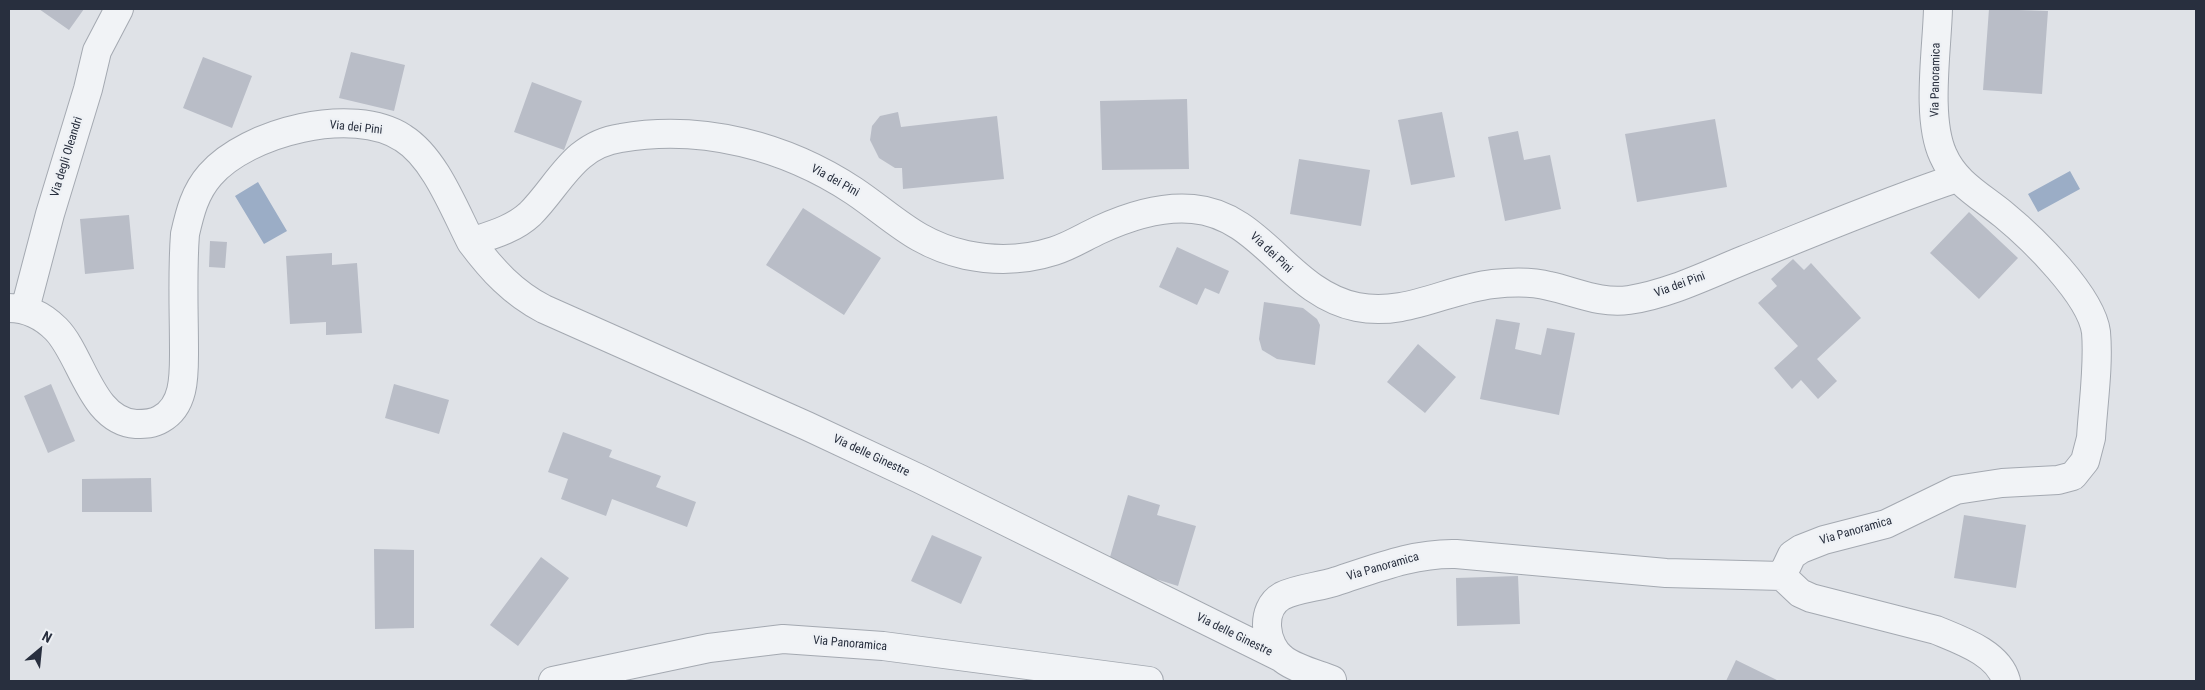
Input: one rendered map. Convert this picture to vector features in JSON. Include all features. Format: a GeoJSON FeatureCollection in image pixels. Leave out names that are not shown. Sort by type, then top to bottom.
{"type":"FeatureCollection","features":[{"type":"Feature","properties":{"kind":"street","name":"Via degli Oleandri"},"geometry":{"type":"LineString","coordinates":[[17,308],[50,214],[97,51],[119,9]]}},
{"type":"Feature","properties":{"kind":"street","name":"Via Panoramica"},"geometry":{"type":"LineString","coordinates":[[1282,658],[1267,628],[1266,618],[1276,600],[1291,592],[1321,586],[1396,561],[1427,555],[1468,554],[1666,573],[1782,576],[1792,555],[1813,543],[1886,524],[1956,490],[1983,485],[2067,479],[2080,470],[2085,461],[2092,438],[2096,331],[2090,315],[2074,288],[2048,257],[2005,216],[1957,178],[1939,145],[1934,115],[1938,9]]}},
{"type":"Feature","properties":{"kind":"street","name":"Via dei Pini"},"geometry":{"type":"LineString","coordinates":[[17,308],[56,329],[65,340],[89,387],[114,415],[132,423],[146,424],[156,422],[165,417],[175,408],[183,381],[185,234],[190,212],[201,187],[218,166],[236,153],[279,134],[313,125],[327,124],[377,128],[402,137],[426,160],[472,242],[517,224],[535,208],[574,160],[597,146],[622,137],[704,134],[747,143],[798,161],[838,181],[914,235],[939,247],[965,255],[1004,260],[1027,257],[1052,252],[1104,228],[1156,211],[1199,209],[1228,219],[1254,235],[1295,275],[1316,291],[1358,308],[1390,309],[1483,285],[1514,282],[1552,286],[1594,299],[1619,301],[1664,292],[1904,196],[1957,178]]}},
{"type":"Feature","properties":{"kind":"street","name":"Via delle Ginestre"},"geometry":{"type":"LineString","coordinates":[[472,242],[503,281],[544,310],[903,471],[1282,658]]}},
{"type":"Feature","properties":{"kind":"street"},"geometry":{"type":"LineString","coordinates":[[1782,576],[1800,592],[1816,600],[1936,630],[1956,638],[1995,662],[2001,669],[2006,681]]}},
{"type":"Feature","properties":{"kind":"street","name":"Via Panoramica"},"geometry":{"type":"LineString","coordinates":[[553,681],[709,648],[748,642],[792,639],[883,646],[1149,681]]}},
{"type":"Feature","properties":{"kind":"street"},"geometry":{"type":"LineString","coordinates":[[1282,658],[1332,681]]}},
{"type":"Feature","properties":{"kind":"water"},"geometry":{"type":"Polygon","coordinates":[[[2070,171],[2080,189],[2038,212],[2028,194],[2070,171]]]}},
{"type":"Feature","properties":{"kind":"water"},"geometry":{"type":"Polygon","coordinates":[[[258,182],[287,231],[264,244],[235,196],[258,182]]]}},
{"type":"Feature","properties":{"kind":"building"},"geometry":{"type":"Polygon","coordinates":[[[39,9],[84,9],[69,30],[39,9]]]}},
{"type":"Feature","properties":{"kind":"building"},"geometry":{"type":"Polygon","coordinates":[[[1989,9],[2048,11],[2042,94],[1983,90],[1989,9]]]}},
{"type":"Feature","properties":{"kind":"building"},"geometry":{"type":"Polygon","coordinates":[[[351,52],[405,65],[394,111],[339,98],[351,52]]]}},
{"type":"Feature","properties":{"kind":"building"},"geometry":{"type":"Polygon","coordinates":[[[203,57],[252,76],[232,128],[183,108],[203,57]]]}},
{"type":"Feature","properties":{"kind":"building"},"geometry":{"type":"Polygon","coordinates":[[[532,82],[582,101],[564,150],[514,132],[532,82]]]}},
{"type":"Feature","properties":{"kind":"building"},"geometry":{"type":"Polygon","coordinates":[[[1187,99],[1189,169],[1102,170],[1100,101],[1187,99]]]}},
{"type":"Feature","properties":{"kind":"building"},"geometry":{"type":"Polygon","coordinates":[[[898,112],[901,127],[997,116],[1004,179],[903,189],[902,168],[895,168],[879,158],[870,140],[872,126],[880,116],[898,112]]]}},
{"type":"Feature","properties":{"kind":"building"},"geometry":{"type":"Polygon","coordinates":[[[1442,112],[1455,177],[1411,185],[1398,120],[1442,112]]]}},
{"type":"Feature","properties":{"kind":"building"},"geometry":{"type":"Polygon","coordinates":[[[1715,119],[1727,187],[1637,202],[1625,134],[1715,119]]]}},
{"type":"Feature","properties":{"kind":"building"},"geometry":{"type":"Polygon","coordinates":[[[1518,131],[1524,160],[1550,155],[1561,209],[1505,221],[1488,137],[1518,131]]]}},
{"type":"Feature","properties":{"kind":"building"},"geometry":{"type":"Polygon","coordinates":[[[1299,159],[1370,170],[1361,226],[1290,214],[1299,159]]]}},
{"type":"Feature","properties":{"kind":"building"},"geometry":{"type":"Polygon","coordinates":[[[803,208],[881,258],[844,315],[766,265],[803,208]]]}},
{"type":"Feature","properties":{"kind":"building"},"geometry":{"type":"Polygon","coordinates":[[[1969,212],[2018,258],[1979,299],[1930,253],[1969,212]]]}},
{"type":"Feature","properties":{"kind":"building"},"geometry":{"type":"Polygon","coordinates":[[[129,215],[134,269],[85,274],[80,219],[129,215]]]}},
{"type":"Feature","properties":{"kind":"building"},"geometry":{"type":"Polygon","coordinates":[[[210,241],[227,242],[225,268],[209,267],[210,241]]]}},
{"type":"Feature","properties":{"kind":"building"},"geometry":{"type":"Polygon","coordinates":[[[1177,247],[1229,271],[1219,294],[1205,288],[1197,305],[1159,287],[1177,247]]]}},
{"type":"Feature","properties":{"kind":"building"},"geometry":{"type":"Polygon","coordinates":[[[332,253],[332,265],[357,263],[362,333],[326,335],[326,322],[290,324],[286,256],[332,253]]]}},
{"type":"Feature","properties":{"kind":"building"},"geometry":{"type":"Polygon","coordinates":[[[1793,259],[1804,270],[1811,263],[1861,318],[1817,359],[1837,381],[1818,399],[1801,380],[1792,389],[1774,368],[1798,346],[1758,303],[1777,286],[1771,279],[1793,259]]]}},
{"type":"Feature","properties":{"kind":"building"},"geometry":{"type":"Polygon","coordinates":[[[1264,302],[1303,308],[1317,319],[1320,325],[1315,365],[1277,359],[1262,350],[1259,339],[1264,302]]]}},
{"type":"Feature","properties":{"kind":"building"},"geometry":{"type":"Polygon","coordinates":[[[1496,319],[1520,323],[1515,349],[1541,355],[1547,328],[1575,333],[1559,415],[1480,399],[1496,319]]]}},
{"type":"Feature","properties":{"kind":"building"},"geometry":{"type":"Polygon","coordinates":[[[1418,344],[1456,377],[1425,413],[1387,382],[1418,344]]]}},
{"type":"Feature","properties":{"kind":"building"},"geometry":{"type":"Polygon","coordinates":[[[51,384],[75,441],[48,453],[24,396],[51,384]]]}},
{"type":"Feature","properties":{"kind":"building"},"geometry":{"type":"Polygon","coordinates":[[[394,384],[449,400],[439,434],[385,418],[394,384]]]}},
{"type":"Feature","properties":{"kind":"building"},"geometry":{"type":"Polygon","coordinates":[[[563,432],[612,450],[609,457],[661,476],[656,487],[696,502],[687,527],[612,499],[606,516],[561,499],[568,479],[548,472],[563,432]]]}},
{"type":"Feature","properties":{"kind":"building"},"geometry":{"type":"Polygon","coordinates":[[[151,478],[152,512],[82,512],[82,479],[151,478]]]}},
{"type":"Feature","properties":{"kind":"building"},"geometry":{"type":"Polygon","coordinates":[[[1128,495],[1160,505],[1157,515],[1196,526],[1178,586],[1108,564],[1128,495]]]}},
{"type":"Feature","properties":{"kind":"building"},"geometry":{"type":"Polygon","coordinates":[[[1964,515],[2026,525],[2016,588],[1954,578],[1964,515]]]}},
{"type":"Feature","properties":{"kind":"building"},"geometry":{"type":"Polygon","coordinates":[[[932,535],[982,557],[961,604],[911,581],[932,535]]]}},
{"type":"Feature","properties":{"kind":"building"},"geometry":{"type":"Polygon","coordinates":[[[374,549],[414,550],[414,628],[375,629],[374,549]]]}},
{"type":"Feature","properties":{"kind":"building"},"geometry":{"type":"Polygon","coordinates":[[[541,557],[569,578],[518,646],[490,625],[541,557]]]}},
{"type":"Feature","properties":{"kind":"building"},"geometry":{"type":"Polygon","coordinates":[[[1518,576],[1520,624],[1457,626],[1456,578],[1518,576]]]}},
{"type":"Feature","properties":{"kind":"building"},"geometry":{"type":"Polygon","coordinates":[[[1736,660],[1779,681],[1726,681],[1736,660]]]}}]}
